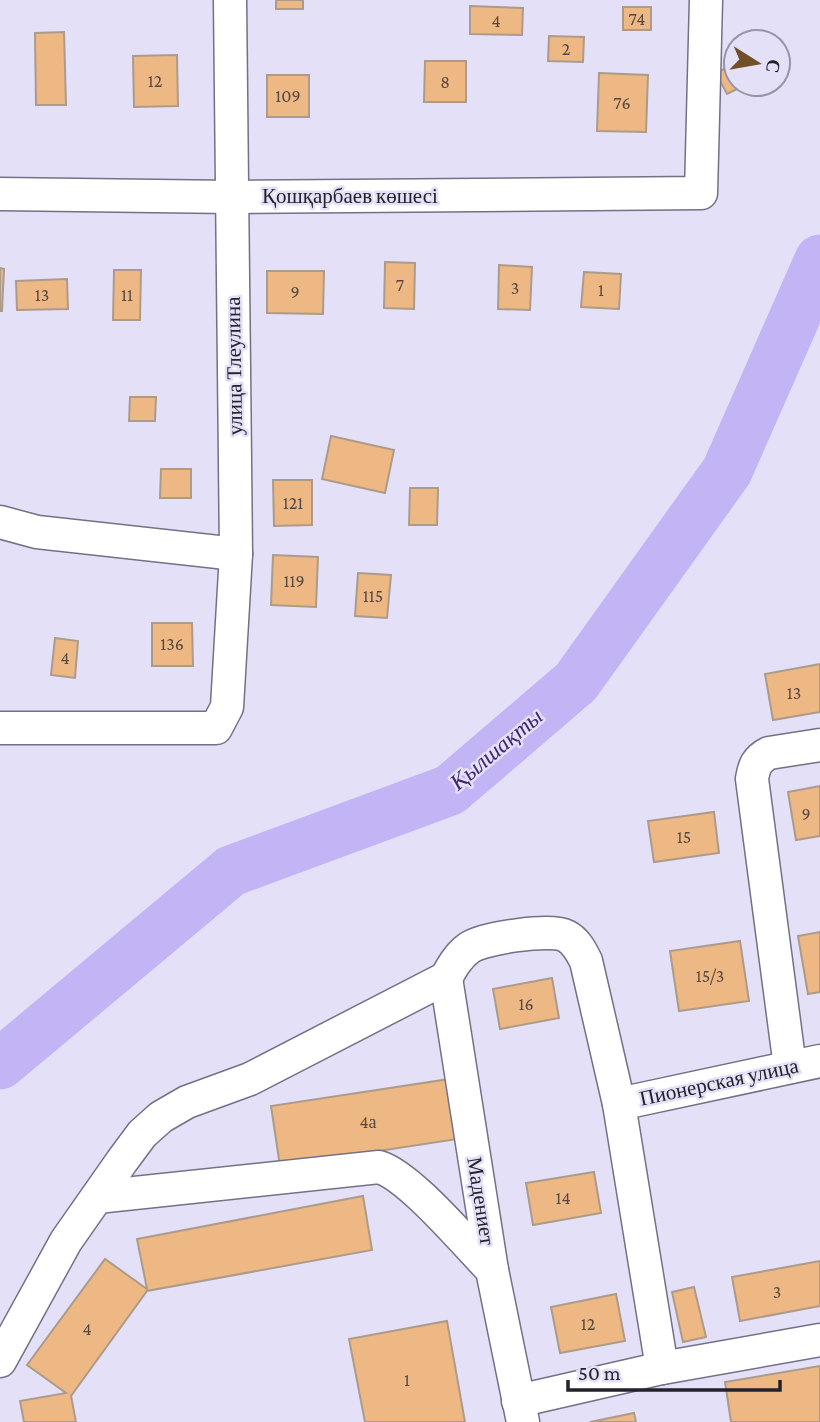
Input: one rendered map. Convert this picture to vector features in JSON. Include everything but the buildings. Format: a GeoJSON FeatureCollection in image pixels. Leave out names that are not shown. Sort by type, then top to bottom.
{"type":"FeatureCollection","features":[{"type":"Feature","properties":{"kind":"street","name":"улица Тлеулина"},"geometry":{"type":"LineString","coordinates":[[0,728],[216,728],[228,706],[236,554],[230,0]]}},
{"type":"Feature","properties":{"kind":"street","name":"Қошқарбаев көшесі"},"geometry":{"type":"LineString","coordinates":[[0,194],[232,197],[701,193],[706,0]]}},
{"type":"Feature","properties":{"kind":"street"},"geometry":{"type":"LineString","coordinates":[[0,522],[37,532],[236,554]]}},
{"type":"Feature","properties":{"kind":"street"},"geometry":{"type":"LineString","coordinates":[[805,1064],[752,779],[757,762],[762,756],[820,745]]}},
{"type":"Feature","properties":{"kind":"street"},"geometry":{"type":"LineString","coordinates":[[0,1361],[66,1241],[142,1134],[161,1117],[187,1102],[250,1079],[446,978],[454,963],[470,947],[486,941],[548,933],[565,935],[578,945],[586,961],[619,1104],[662,1368]]}},
{"type":"Feature","properties":{"kind":"street","name":"Мадениет"},"geometry":{"type":"LineString","coordinates":[[446,978],[492,1270],[520,1411]]}},
{"type":"Feature","properties":{"kind":"street","name":"Пионерская улица"},"geometry":{"type":"LineString","coordinates":[[619,1104],[805,1064]]}},
{"type":"Feature","properties":{"kind":"street"},"geometry":{"type":"LineString","coordinates":[[97,1197],[379,1167],[391,1170],[409,1185],[492,1270]]}},
{"type":"Feature","properties":{"kind":"street"},"geometry":{"type":"LineString","coordinates":[[520,1411],[662,1368],[820,1340]]}},
{"type":"Feature","properties":{"kind":"waterway","name":"Қылшақты"},"geometry":{"type":"LineString","coordinates":[[0,1064],[231,871],[450,790],[576,682],[727,471],[820,260]]}}]}
